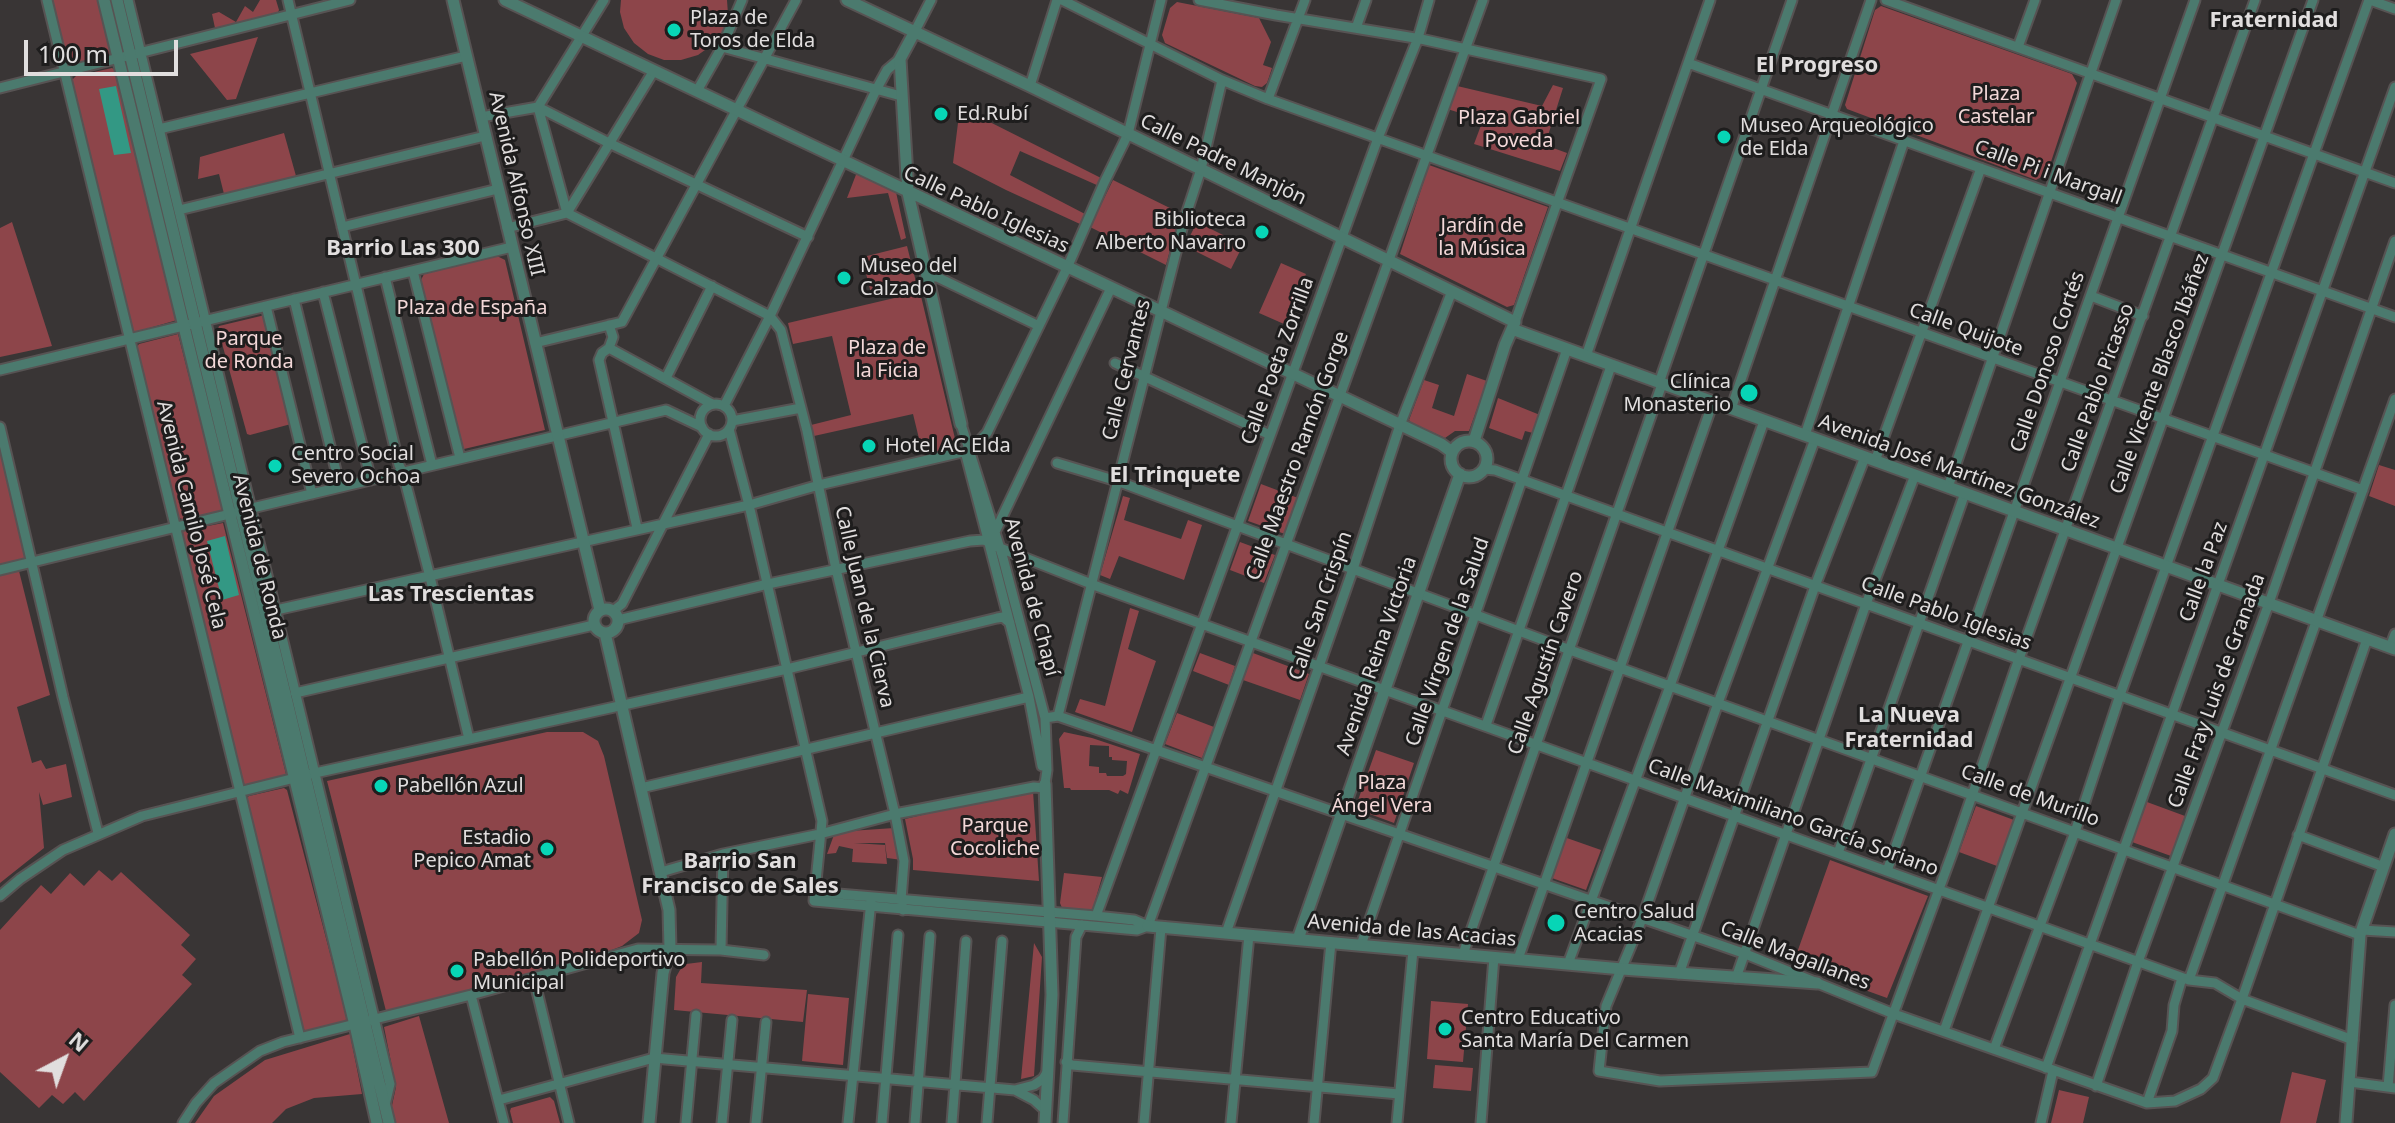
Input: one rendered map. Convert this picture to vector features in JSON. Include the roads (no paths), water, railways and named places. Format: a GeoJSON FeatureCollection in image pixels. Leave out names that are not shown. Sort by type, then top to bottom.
{"type":"FeatureCollection","features":[{"type":"Feature","properties":{"kind":"street","name":"Avenida Camilo José Cela"},"geometry":{"type":"LineString","coordinates":[[47,0],[300,1038]]}},
{"type":"Feature","properties":{"kind":"street","name":"Avenida de Ronda"},"geometry":{"type":"LineString","coordinates":[[104,0],[159,129],[179,210],[195,323]]}},
{"type":"Feature","properties":{"kind":"street","name":"Avenida de Ronda"},"geometry":{"type":"LineString","coordinates":[[117,0],[389,1123]]}},
{"type":"Feature","properties":{"kind":"street","name":"Avenida de Ronda"},"geometry":{"type":"LineString","coordinates":[[128,0],[130,57]]}},
{"type":"Feature","properties":{"kind":"street"},"geometry":{"type":"LineString","coordinates":[[288,0],[399,465],[469,739]]}},
{"type":"Feature","properties":{"kind":"street"},"geometry":{"type":"LineString","coordinates":[[0,88],[350,0]]}},
{"type":"Feature","properties":{"kind":"street","name":"Avenida Alfonso XIII"},"geometry":{"type":"LineString","coordinates":[[453,0],[600,610]]}},
{"type":"Feature","properties":{"kind":"street","name":"Calle Pablo Iglesias"},"geometry":{"type":"LineString","coordinates":[[505,0],[1441,444],[1452,452]]}},
{"type":"Feature","properties":{"kind":"street"},"geometry":{"type":"LineString","coordinates":[[567,213],[538,107],[604,0]]}},
{"type":"Feature","properties":{"kind":"street"},"geometry":{"type":"LineString","coordinates":[[697,91],[722,47],[742,0]]}},
{"type":"Feature","properties":{"kind":"street"},"geometry":{"type":"LineString","coordinates":[[535,343],[622,322],[796,0]]}},
{"type":"Feature","properties":{"kind":"street","name":"Calle Padre Manjón"},"geometry":{"type":"LineString","coordinates":[[847,0],[1389,259],[1513,326]]}},
{"type":"Feature","properties":{"kind":"street","name":"Avenida de Chapí"},"geometry":{"type":"LineString","coordinates":[[931,0],[900,59],[908,193],[988,541],[1029,697],[1045,786],[1051,945],[1051,1036],[1046,1117]]}},
{"type":"Feature","properties":{"kind":"street"},"geometry":{"type":"LineString","coordinates":[[1030,86],[1060,0]]}},
{"type":"Feature","properties":{"kind":"street","name":"Calle Quijote"},"geometry":{"type":"LineString","coordinates":[[1060,0],[1222,80],[1268,99],[2363,490]]}},
{"type":"Feature","properties":{"kind":"street"},"geometry":{"type":"LineString","coordinates":[[276,610],[749,505],[819,485],[968,451],[987,433],[1128,134],[1161,0]]}},
{"type":"Feature","properties":{"kind":"street"},"geometry":{"type":"LineString","coordinates":[[1199,0],[1239,4],[1298,19],[1418,38],[1601,79],[1474,441]]}},
{"type":"Feature","properties":{"kind":"street"},"geometry":{"type":"LineString","coordinates":[[1268,99],[1305,0]]}},
{"type":"Feature","properties":{"kind":"street"},"geometry":{"type":"LineString","coordinates":[[1356,28],[1366,0]]}},
{"type":"Feature","properties":{"kind":"street","name":"Calle Poeta Zorrilla"},"geometry":{"type":"LineString","coordinates":[[1096,916],[1378,138],[1418,38],[1429,0]]}},
{"type":"Feature","properties":{"kind":"street","name":"Calle Maestro Ramón Gorge"},"geometry":{"type":"LineString","coordinates":[[1148,926],[1483,0]]}},
{"type":"Feature","properties":{"kind":"street"},"geometry":{"type":"LineString","coordinates":[[1586,356],[1710,0]]}},
{"type":"Feature","properties":{"kind":"street","name":"Calle Agustín Cavero"},"geometry":{"type":"LineString","coordinates":[[1463,954],[1792,0]]}},
{"type":"Feature","properties":{"kind":"street"},"geometry":{"type":"LineString","coordinates":[[1731,409],[1871,0]]}},
{"type":"Feature","properties":{"kind":"street"},"geometry":{"type":"LineString","coordinates":[[1886,0],[2395,183]]}},
{"type":"Feature","properties":{"kind":"street"},"geometry":{"type":"LineString","coordinates":[[2018,47],[2035,0]]}},
{"type":"Feature","properties":{"kind":"street"},"geometry":{"type":"LineString","coordinates":[[1948,487],[2116,0]]}},
{"type":"Feature","properties":{"kind":"street","name":"Calle Donoso Cortés"},"geometry":{"type":"LineString","coordinates":[[1887,871],[2195,0]]}},
{"type":"Feature","properties":{"kind":"street","name":"Calle Pablo Picasso"},"geometry":{"type":"LineString","coordinates":[[1622,969],[1606,1006],[1599,1071],[1660,1081],[1872,1072],[2255,0]]}},
{"type":"Feature","properties":{"kind":"street","name":"Calle Vicente Blasco Ibáñez"},"geometry":{"type":"LineString","coordinates":[[1944,1031],[2313,0]]}},
{"type":"Feature","properties":{"kind":"street"},"geometry":{"type":"LineString","coordinates":[[1994,1049],[2075,832],[2120,695],[2370,0],[2395,9]]}},
{"type":"Feature","properties":{"kind":"street"},"geometry":{"type":"LineString","coordinates":[[722,47],[901,96]]}},
{"type":"Feature","properties":{"kind":"street"},"geometry":{"type":"LineString","coordinates":[[159,129],[466,56]]}},
{"type":"Feature","properties":{"kind":"street"},"geometry":{"type":"LineString","coordinates":[[724,406],[838,175],[876,90],[887,70],[900,59]]}},
{"type":"Feature","properties":{"kind":"street","name":"Calle Pi i Margall"},"geometry":{"type":"LineString","coordinates":[[1688,63],[2395,317]]}},
{"type":"Feature","properties":{"kind":"street"},"geometry":{"type":"LineString","coordinates":[[567,213],[653,72]]}},
{"type":"Feature","properties":{"kind":"street","name":"Calle Cervantes"},"geometry":{"type":"LineString","coordinates":[[1058,716],[1222,80]]}},
{"type":"Feature","properties":{"kind":"street","name":"Calle la Paz"},"geometry":{"type":"LineString","coordinates":[[2041,1123],[2050,1070],[2090,944],[2395,87]]}},
{"type":"Feature","properties":{"kind":"street"},"geometry":{"type":"LineString","coordinates":[[481,117],[538,107],[808,237]]}},
{"type":"Feature","properties":{"kind":"street"},"geometry":{"type":"LineString","coordinates":[[179,210],[485,136]]}},
{"type":"Feature","properties":{"kind":"street"},"geometry":{"type":"LineString","coordinates":[[1622,969],[1768,569],[1848,307],[1904,141]]}},
{"type":"Feature","properties":{"kind":"street"},"geometry":{"type":"LineString","coordinates":[[1679,974],[1815,586],[1921,333],[1981,168]]}},
{"type":"Feature","properties":{"kind":"street"},"geometry":{"type":"LineString","coordinates":[[342,227],[498,189]]}},
{"type":"Feature","properties":{"kind":"street"},"geometry":{"type":"LineString","coordinates":[[507,228],[567,213],[770,316]]}},
{"type":"Feature","properties":{"kind":"street","name":"Calle Fray Luis de Granada"},"geometry":{"type":"LineString","coordinates":[[2096,1086],[2395,241]]}},
{"type":"Feature","properties":{"kind":"street"},"geometry":{"type":"LineString","coordinates":[[0,370],[512,247]]}},
{"type":"Feature","properties":{"kind":"street"},"geometry":{"type":"LineString","coordinates":[[413,271],[460,458]]}},
{"type":"Feature","properties":{"kind":"street"},"geometry":{"type":"LineString","coordinates":[[385,277],[432,465]]}},
{"type":"Feature","properties":{"kind":"street"},"geometry":{"type":"LineString","coordinates":[[926,277],[937,277],[1039,326]]}},
{"type":"Feature","properties":{"kind":"street"},"geometry":{"type":"LineString","coordinates":[[666,378],[712,286]]}},
{"type":"Feature","properties":{"kind":"street"},"geometry":{"type":"LineString","coordinates":[[995,532],[1111,288]]}},
{"type":"Feature","properties":{"kind":"street","name":"Calle San Crispín"},"geometry":{"type":"LineString","coordinates":[[1226,933],[1400,425],[1452,291]]}},
{"type":"Feature","properties":{"kind":"street"},"geometry":{"type":"LineString","coordinates":[[323,292],[371,480]]}},
{"type":"Feature","properties":{"kind":"street"},"geometry":{"type":"LineString","coordinates":[[2091,296],[2143,316]]}},
{"type":"Feature","properties":{"kind":"street"},"geometry":{"type":"LineString","coordinates":[[294,299],[340,487]]}},
{"type":"Feature","properties":{"kind":"street"},"geometry":{"type":"LineString","coordinates":[[266,306],[312,494]]}},
{"type":"Feature","properties":{"kind":"street","name":"Calle Juan de la Cierva"},"geometry":{"type":"LineString","coordinates":[[770,316],[785,340],[895,814],[904,861],[902,905]]}},
{"type":"Feature","properties":{"kind":"street"},"geometry":{"type":"LineString","coordinates":[[609,325],[613,337],[599,360],[637,528]]}},
{"type":"Feature","properties":{"kind":"street","name":"Avenida José Martínez González"},"geometry":{"type":"LineString","coordinates":[[1513,326],[1611,366],[2393,648]]}},
{"type":"Feature","properties":{"kind":"street"},"geometry":{"type":"LineString","coordinates":[[609,348],[730,411],[822,821],[814,896],[1050,917]]}},
{"type":"Feature","properties":{"kind":"street","name":"Calle Virgen de la Salud"},"geometry":{"type":"LineString","coordinates":[[1361,945],[1567,349]]}},
{"type":"Feature","properties":{"kind":"street"},"geometry":{"type":"LineString","coordinates":[[1115,363],[1270,435]]}},
{"type":"Feature","properties":{"kind":"street"},"geometry":{"type":"LineString","coordinates":[[1486,725],[1611,366]]}},
{"type":"Feature","properties":{"kind":"street"},"geometry":{"type":"LineString","coordinates":[[2367,639],[2213,1078],[2201,1089],[2175,1101],[2147,1103],[2172,1031],[2174,1005],[2222,885],[2393,412],[2395,399]]}},
{"type":"Feature","properties":{"kind":"street"},"geometry":{"type":"LineString","coordinates":[[1518,959],[1713,402]]}},
{"type":"Feature","properties":{"kind":"street"},"geometry":{"type":"LineString","coordinates":[[706,431],[700,421],[701,413],[712,404]]}},
{"type":"Feature","properties":{"kind":"street"},"geometry":{"type":"LineString","coordinates":[[0,570],[613,422],[670,411],[706,431],[720,435],[731,425],[801,408]]}},
{"type":"Feature","properties":{"kind":"street"},"geometry":{"type":"LineString","coordinates":[[1568,964],[1764,421]]}},
{"type":"Feature","properties":{"kind":"street"},"geometry":{"type":"LineString","coordinates":[[0,427],[98,833]]}},
{"type":"Feature","properties":{"kind":"street"},"geometry":{"type":"LineString","coordinates":[[616,616],[608,609],[600,610],[594,618],[594,625],[605,633],[613,631],[616,616],[706,431]]}},
{"type":"Feature","properties":{"kind":"street"},"geometry":{"type":"LineString","coordinates":[[1474,441],[1487,452],[1487,464],[1476,476],[1460,474],[1451,462],[1452,452],[1460,443],[1474,441]]}},
{"type":"Feature","properties":{"kind":"street","name":"Avenida de Chapí"},"geometry":{"type":"LineString","coordinates":[[968,451],[1011,586],[1045,718],[1045,786]]}},
{"type":"Feature","properties":{"kind":"street","name":"Calle de Murillo"},"geometry":{"type":"LineString","coordinates":[[1057,463],[1117,481],[1619,668],[2274,904],[2361,932],[2395,932]]}},
{"type":"Feature","properties":{"kind":"street","name":"Calle Pablo Iglesias"},"geometry":{"type":"LineString","coordinates":[[1484,469],[1523,480],[2395,795]]}},
{"type":"Feature","properties":{"kind":"street","name":"Avenida Reina Victoria"},"geometry":{"type":"LineString","coordinates":[[1298,939],[1460,474]]}},
{"type":"Feature","properties":{"kind":"street"},"geometry":{"type":"LineString","coordinates":[[1736,978],[1866,604],[1915,475]]}},
{"type":"Feature","properties":{"kind":"street"},"geometry":{"type":"LineString","coordinates":[[1838,853],[1965,493]]}},
{"type":"Feature","properties":{"kind":"street","name":"Avenida de Ronda"},"geometry":{"type":"LineString","coordinates":[[240,511],[276,610],[295,693],[305,776]]}},
{"type":"Feature","properties":{"kind":"street"},"geometry":{"type":"LineString","coordinates":[[616,616],[979,539],[988,541]]}},
{"type":"Feature","properties":{"kind":"street","name":"Calle Maximiliano García Soriano"},"geometry":{"type":"LineString","coordinates":[[988,541],[1093,584],[2138,962],[2186,979],[2215,983],[2242,999],[2353,1040]]}},
{"type":"Feature","properties":{"kind":"street"},"geometry":{"type":"LineString","coordinates":[[1011,586],[1013,566],[1026,558]]}},
{"type":"Feature","properties":{"kind":"street"},"geometry":{"type":"LineString","coordinates":[[0,896],[63,850],[142,816],[1003,617],[1010,623]]}},
{"type":"Feature","properties":{"kind":"street"},"geometry":{"type":"LineString","coordinates":[[295,693],[594,625]]}},
{"type":"Feature","properties":{"kind":"street"},"geometry":{"type":"LineString","coordinates":[[605,633],[669,910],[670,949],[663,973],[649,1123]]}},
{"type":"Feature","properties":{"kind":"street"},"geometry":{"type":"LineString","coordinates":[[2393,648],[2395,634]]}},
{"type":"Feature","properties":{"kind":"street"},"geometry":{"type":"LineString","coordinates":[[641,788],[1029,697]]}},
{"type":"Feature","properties":{"kind":"street"},"geometry":{"type":"LineString","coordinates":[[1045,718],[1058,716]]}},
{"type":"Feature","properties":{"kind":"street","name":"Calle Magallanes"},"geometry":{"type":"LineString","coordinates":[[1058,716],[1743,953],[1894,1014],[2147,1103]]}},
{"type":"Feature","properties":{"kind":"street"},"geometry":{"type":"LineString","coordinates":[[661,872],[723,854],[820,834],[895,814],[1045,786]]}},
{"type":"Feature","properties":{"kind":"street"},"geometry":{"type":"LineString","coordinates":[[2346,1123],[2361,932],[2395,834]]}},
{"type":"Feature","properties":{"kind":"street"},"geometry":{"type":"LineString","coordinates":[[2298,835],[2384,867]]}},
{"type":"Feature","properties":{"kind":"street"},"geometry":{"type":"LineString","coordinates":[[721,950],[723,854]]}},
{"type":"Feature","properties":{"kind":"street"},"geometry":{"type":"LineString","coordinates":[[848,1123],[871,902]]}},
{"type":"Feature","properties":{"kind":"street","name":"Avenida de las Acacias"},"geometry":{"type":"LineString","coordinates":[[1050,917],[1096,916],[1134,920],[1161,928],[1679,974],[1817,983]]}},
{"type":"Feature","properties":{"kind":"street","name":"Avenida de las Acacias"},"geometry":{"type":"LineString","coordinates":[[1050,917],[1082,925],[1137,930],[1148,926]]}},
{"type":"Feature","properties":{"kind":"street"},"geometry":{"type":"LineString","coordinates":[[1063,1123],[1076,937],[1082,925]]}},
{"type":"Feature","properties":{"kind":"street"},"geometry":{"type":"LineString","coordinates":[[1144,1123],[1161,928]]}},
{"type":"Feature","properties":{"kind":"street"},"geometry":{"type":"LineString","coordinates":[[882,1123],[898,935]]}},
{"type":"Feature","properties":{"kind":"street"},"geometry":{"type":"LineString","coordinates":[[1231,1123],[1249,935]]}},
{"type":"Feature","properties":{"kind":"street"},"geometry":{"type":"LineString","coordinates":[[915,1123],[930,936]]}},
{"type":"Feature","properties":{"kind":"street"},"geometry":{"type":"LineString","coordinates":[[952,1123],[966,941]]}},
{"type":"Feature","properties":{"kind":"street"},"geometry":{"type":"LineString","coordinates":[[987,1123],[1002,941]]}},
{"type":"Feature","properties":{"kind":"street"},"geometry":{"type":"LineString","coordinates":[[1314,1123],[1331,942]]}},
{"type":"Feature","properties":{"kind":"street"},"geometry":{"type":"LineString","coordinates":[[183,1123],[206,1091],[237,1065],[271,1045],[534,979],[638,949],[721,950],[764,955]]}},
{"type":"Feature","properties":{"kind":"street"},"geometry":{"type":"LineString","coordinates":[[1397,1123],[1413,950]]}},
{"type":"Feature","properties":{"kind":"street"},"geometry":{"type":"LineString","coordinates":[[1481,1123],[1494,957]]}},
{"type":"Feature","properties":{"kind":"street"},"geometry":{"type":"LineString","coordinates":[[534,979],[569,1123]]}},
{"type":"Feature","properties":{"kind":"street"},"geometry":{"type":"LineString","coordinates":[[471,995],[504,1123]]}},
{"type":"Feature","properties":{"kind":"street"},"geometry":{"type":"LineString","coordinates":[[2350,1082],[2392,1087],[2395,1005]]}},
{"type":"Feature","properties":{"kind":"street"},"geometry":{"type":"LineString","coordinates":[[686,1123],[696,1015]]}},
{"type":"Feature","properties":{"kind":"street"},"geometry":{"type":"LineString","coordinates":[[722,1123],[732,1020]]}},
{"type":"Feature","properties":{"kind":"street"},"geometry":{"type":"LineString","coordinates":[[756,1123],[766,1022]]}},
{"type":"Feature","properties":{"kind":"street","name":"Avenida de Ronda"},"geometry":{"type":"LineString","coordinates":[[365,1023],[377,1123]]}},
{"type":"Feature","properties":{"kind":"street"},"geometry":{"type":"LineString","coordinates":[[499,1100],[654,1058],[1015,1090],[1034,1085],[1048,1071]]}},
{"type":"Feature","properties":{"kind":"street"},"geometry":{"type":"LineString","coordinates":[[1066,1062],[1072,1065],[1399,1094]]}},
{"type":"Feature","properties":{"kind":"street"},"geometry":{"type":"LineString","coordinates":[[1015,1090],[1034,1100],[1046,1117]]}},
{"type":"Feature","properties":{"kind":"place","name":"Plaza de Toros de Elda"},"geometry":{"type":"Point","coordinates":[674,30]}},
{"type":"Feature","properties":{"kind":"place","name":"Ed.Rubí"},"geometry":{"type":"Point","coordinates":[941,114]}},
{"type":"Feature","properties":{"kind":"place","name":"Museo Arqueológico de Elda"},"geometry":{"type":"Point","coordinates":[1724,137]}},
{"type":"Feature","properties":{"kind":"place","name":"Biblioteca Alberto Navarro"},"geometry":{"type":"Point","coordinates":[1262,232]}},
{"type":"Feature","properties":{"kind":"place","name":"Museo del Calzado"},"geometry":{"type":"Point","coordinates":[844,278]}},
{"type":"Feature","properties":{"kind":"place","name":"Clínica Monasterio"},"geometry":{"type":"Point","coordinates":[1749,393]}},
{"type":"Feature","properties":{"kind":"place","name":"Hotel AC Elda"},"geometry":{"type":"Point","coordinates":[869,446]}},
{"type":"Feature","properties":{"kind":"place","name":"Centro Social Severo Ochoa"},"geometry":{"type":"Point","coordinates":[275,466]}},
{"type":"Feature","properties":{"kind":"place","name":"Pabellón Azul"},"geometry":{"type":"Point","coordinates":[381,786]}},
{"type":"Feature","properties":{"kind":"place","name":"Estadio Pepico Amat"},"geometry":{"type":"Point","coordinates":[547,849]}},
{"type":"Feature","properties":{"kind":"place","name":"Centro Salud Acacias"},"geometry":{"type":"Point","coordinates":[1556,923]}},
{"type":"Feature","properties":{"kind":"place","name":"Pabellón Polideportivo Municipal"},"geometry":{"type":"Point","coordinates":[457,971]}},
{"type":"Feature","properties":{"kind":"place","name":"Centro Educativo Santa María Del Carmen"},"geometry":{"type":"Point","coordinates":[1445,1029]}},
{"type":"Feature","properties":{"kind":"district","name":"Fraternidad"},"geometry":{"type":"Point","coordinates":[2274,21]}},
{"type":"Feature","properties":{"kind":"district","name":"El Progreso"},"geometry":{"type":"Point","coordinates":[1817,66]}},
{"type":"Feature","properties":{"kind":"district","name":"Barrio Las 300"},"geometry":{"type":"Point","coordinates":[403,249]}},
{"type":"Feature","properties":{"kind":"district","name":"El Trinquete"},"geometry":{"type":"Point","coordinates":[1175,476]}},
{"type":"Feature","properties":{"kind":"district","name":"Las Trescientas"},"geometry":{"type":"Point","coordinates":[451,595]}},
{"type":"Feature","properties":{"kind":"district","name":"La Nueva Fraternidad"},"geometry":{"type":"Point","coordinates":[1909,728]}},
{"type":"Feature","properties":{"kind":"district","name":"Barrio San Francisco de Sales"},"geometry":{"type":"Point","coordinates":[740,874]}},
{"type":"Feature","properties":{"kind":"park label","name":"Plaza Castelar"},"geometry":{"type":"Point","coordinates":[1996,106]}},
{"type":"Feature","properties":{"kind":"park label","name":"Plaza Gabriel Poveda"},"geometry":{"type":"Point","coordinates":[1519,130]}},
{"type":"Feature","properties":{"kind":"park label","name":"Jardín de la Música"},"geometry":{"type":"Point","coordinates":[1482,238]}},
{"type":"Feature","properties":{"kind":"park label","name":"Plaza de España"},"geometry":{"type":"Point","coordinates":[472,308]}},
{"type":"Feature","properties":{"kind":"park label","name":"Parque de Ronda"},"geometry":{"type":"Point","coordinates":[249,350]}},
{"type":"Feature","properties":{"kind":"park label","name":"Plaza de la Ficia"},"geometry":{"type":"Point","coordinates":[887,360]}},
{"type":"Feature","properties":{"kind":"park label","name":"Plaza Ángel Vera"},"geometry":{"type":"Point","coordinates":[1382,794]}},
{"type":"Feature","properties":{"kind":"park label","name":"Parque Cocoliche"},"geometry":{"type":"Point","coordinates":[995,838]}}]}
